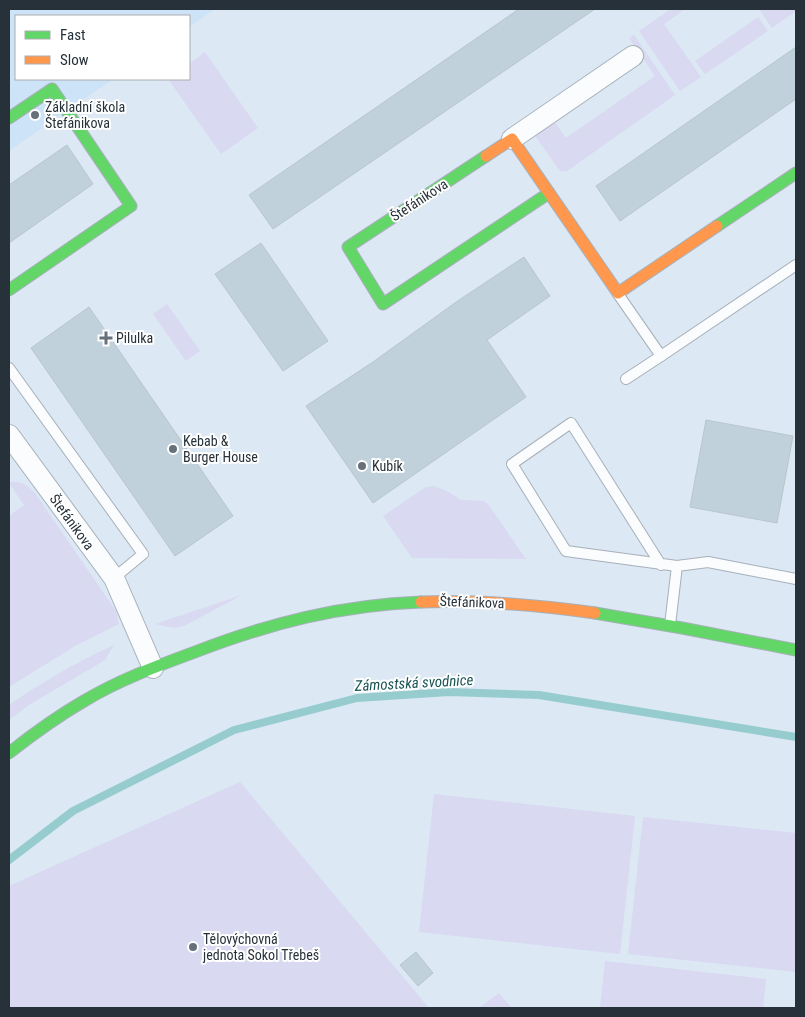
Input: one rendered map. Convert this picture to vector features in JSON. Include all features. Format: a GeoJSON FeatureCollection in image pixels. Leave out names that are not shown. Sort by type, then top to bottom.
{"type":"FeatureCollection","features":[{"type":"Feature","properties":{"kind":"street","name":"Štefánikova"},"geometry":{"type":"LineString","coordinates":[[549,192],[383,304],[348,247],[633,56]]}},
{"type":"Feature","properties":{"kind":"street"},"geometry":{"type":"LineString","coordinates":[[9,118],[52,89],[131,206],[9,290]]}},
{"type":"Feature","properties":{"kind":"street"},"geometry":{"type":"LineString","coordinates":[[512,138],[618,293],[796,173]]}},
{"type":"Feature","properties":{"kind":"street","name":"Štefánikova"},"geometry":{"type":"LineString","coordinates":[[9,435],[114,578],[153,668]]}},
{"type":"Feature","properties":{"kind":"street","name":"Štefánikova"},"geometry":{"type":"LineString","coordinates":[[9,752],[71,708],[153,668],[262,627],[336,610],[408,602],[505,603],[584,610],[796,650]]}},
{"type":"Feature","properties":{"kind":"lane"},"geometry":{"type":"LineString","coordinates":[[626,379],[796,265]]}},
{"type":"Feature","properties":{"kind":"lane"},"geometry":{"type":"LineString","coordinates":[[618,293],[661,356]]}},
{"type":"Feature","properties":{"kind":"lane"},"geometry":{"type":"LineString","coordinates":[[9,368],[143,554],[114,578]]}},
{"type":"Feature","properties":{"kind":"lane"},"geometry":{"type":"LineString","coordinates":[[661,565],[571,423],[512,464],[566,551],[661,565],[677,566],[708,562],[796,579]]}},
{"type":"Feature","properties":{"kind":"lane"},"geometry":{"type":"LineString","coordinates":[[670,626],[677,566]]}},
{"type":"Feature","properties":{"kind":"shaded area","name":"Základní škola Štefánikova"},"geometry":{"type":"Polygon","coordinates":[[[9,9],[215,9],[190,26],[190,15],[15,15],[15,80],[112,80],[9,151],[9,9]]]}},
{"type":"Feature","properties":{"kind":"shaded area"},"geometry":{"type":"Polygon","coordinates":[[[671,9],[685,9],[664,24],[701,77],[680,91],[639,31],[671,9]]]}},
{"type":"Feature","properties":{"kind":"shaded area"},"geometry":{"type":"Polygon","coordinates":[[[759,9],[796,9],[796,11],[772,28],[759,9]]]}},
{"type":"Feature","properties":{"kind":"shaded area"},"geometry":{"type":"Polygon","coordinates":[[[758,17],[768,31],[705,74],[695,61],[758,17]]]}},
{"type":"Feature","properties":{"kind":"shaded area"},"geometry":{"type":"Polygon","coordinates":[[[634,35],[675,95],[567,171],[560,171],[535,134],[553,120],[566,138],[655,76],[629,38],[634,35]]]}},
{"type":"Feature","properties":{"kind":"shaded area"},"geometry":{"type":"Polygon","coordinates":[[[205,52],[258,128],[221,154],[169,80],[190,80],[190,63],[205,52]]]}},
{"type":"Feature","properties":{"kind":"shaded area"},"geometry":{"type":"Polygon","coordinates":[[[167,304],[200,351],[186,361],[153,314],[167,304]]]}},
{"type":"Feature","properties":{"kind":"shaded area"},"geometry":{"type":"Polygon","coordinates":[[[9,483],[25,484],[35,493],[116,611],[119,624],[75,646],[9,687],[9,516],[24,505],[9,483]]]}},
{"type":"Feature","properties":{"kind":"shaded area"},"geometry":{"type":"Polygon","coordinates":[[[433,486],[445,490],[461,500],[483,501],[488,504],[526,559],[412,558],[383,516],[426,487],[433,486]]]}},
{"type":"Feature","properties":{"kind":"shaded area"},"geometry":{"type":"Polygon","coordinates":[[[242,595],[184,626],[174,628],[155,624],[242,595]]]}},
{"type":"Feature","properties":{"kind":"shaded area"},"geometry":{"type":"Polygon","coordinates":[[[114,645],[105,660],[29,705],[9,720],[9,705],[60,673],[114,645]]]}},
{"type":"Feature","properties":{"kind":"shaded area","name":"Tělovýchovná jednota Sokol Třebeš"},"geometry":{"type":"Polygon","coordinates":[[[240,782],[429,1008],[9,1008],[9,886],[240,782]]]}},
{"type":"Feature","properties":{"kind":"shaded area"},"geometry":{"type":"Polygon","coordinates":[[[434,794],[635,816],[620,954],[419,932],[434,794]]]}},
{"type":"Feature","properties":{"kind":"shaded area"},"geometry":{"type":"Polygon","coordinates":[[[643,817],[796,833],[796,972],[628,954],[643,817]]]}},
{"type":"Feature","properties":{"kind":"shaded area"},"geometry":{"type":"Polygon","coordinates":[[[605,961],[766,979],[763,1008],[600,1008],[605,961]]]}},
{"type":"Feature","properties":{"kind":"shaded area"},"geometry":{"type":"Polygon","coordinates":[[[499,993],[512,1008],[479,1008],[499,993]]]}},
{"type":"Feature","properties":{"kind":"building"},"geometry":{"type":"Polygon","coordinates":[[[519,9],[595,9],[273,229],[249,195],[519,9]]]}},
{"type":"Feature","properties":{"kind":"building"},"geometry":{"type":"Polygon","coordinates":[[[796,47],[796,99],[620,221],[596,186],[796,47]]]}},
{"type":"Feature","properties":{"kind":"building"},"geometry":{"type":"Polygon","coordinates":[[[67,145],[93,184],[9,243],[9,185],[67,145]]]}},
{"type":"Feature","properties":{"kind":"building"},"geometry":{"type":"Polygon","coordinates":[[[261,243],[328,341],[283,371],[215,274],[261,243]]]}},
{"type":"Feature","properties":{"kind":"building"},"geometry":{"type":"Polygon","coordinates":[[[524,257],[550,296],[487,340],[526,397],[373,503],[306,406],[524,257]]]}},
{"type":"Feature","properties":{"kind":"building"},"geometry":{"type":"Polygon","coordinates":[[[89,307],[233,516],[175,556],[31,348],[89,307]]]}},
{"type":"Feature","properties":{"kind":"building"},"geometry":{"type":"Polygon","coordinates":[[[706,420],[793,436],[777,523],[690,507],[706,420]]]}},
{"type":"Feature","properties":{"kind":"building"},"geometry":{"type":"Polygon","coordinates":[[[416,952],[433,973],[418,986],[400,965],[416,952]]]}},
{"type":"Feature","properties":{"kind":"waterway","name":"Zámostská svodnice"},"geometry":{"type":"LineString","coordinates":[[9,860],[73,811],[234,730],[357,698],[449,692],[539,695],[796,737]]}},
{"type":"Feature","properties":{"kind":"traffic: fast"},"geometry":{"type":"LineString","coordinates":[[9,118],[52,89],[131,206],[9,290]]}},
{"type":"Feature","properties":{"kind":"traffic: fast"},"geometry":{"type":"LineString","coordinates":[[486,156],[348,247],[383,304],[549,193]]}},
{"type":"Feature","properties":{"kind":"traffic: fast"},"geometry":{"type":"LineString","coordinates":[[717,226],[796,173]]}},
{"type":"Feature","properties":{"kind":"traffic: fast"},"geometry":{"type":"LineString","coordinates":[[9,753],[55,719],[97,693],[138,674],[223,642],[278,624],[334,611],[421,602]]}},
{"type":"Feature","properties":{"kind":"traffic: fast"},"geometry":{"type":"LineString","coordinates":[[595,613],[796,650]]}},
{"type":"Feature","properties":{"kind":"traffic: slow"},"geometry":{"type":"LineString","coordinates":[[486,156],[512,139],[618,293],[717,226]]}},
{"type":"Feature","properties":{"kind":"traffic: slow"},"geometry":{"type":"LineString","coordinates":[[421,602],[508,604],[595,613]]}},
{"type":"Feature","properties":{"kind":"place","name":"Základní škola Štefánikova"},"geometry":{"type":"Point","coordinates":[35,115]}},
{"type":"Feature","properties":{"kind":"place","name":"Pilulka"},"geometry":{"type":"Point","coordinates":[106,338]}},
{"type":"Feature","properties":{"kind":"place","name":"Kebab & Burger House"},"geometry":{"type":"Point","coordinates":[173,449]}},
{"type":"Feature","properties":{"kind":"place","name":"Kubík"},"geometry":{"type":"Point","coordinates":[362,466]}},
{"type":"Feature","properties":{"kind":"place","name":"Tělovýchovná jednota Sokol Třebeš"},"geometry":{"type":"Point","coordinates":[193,947]}}]}
